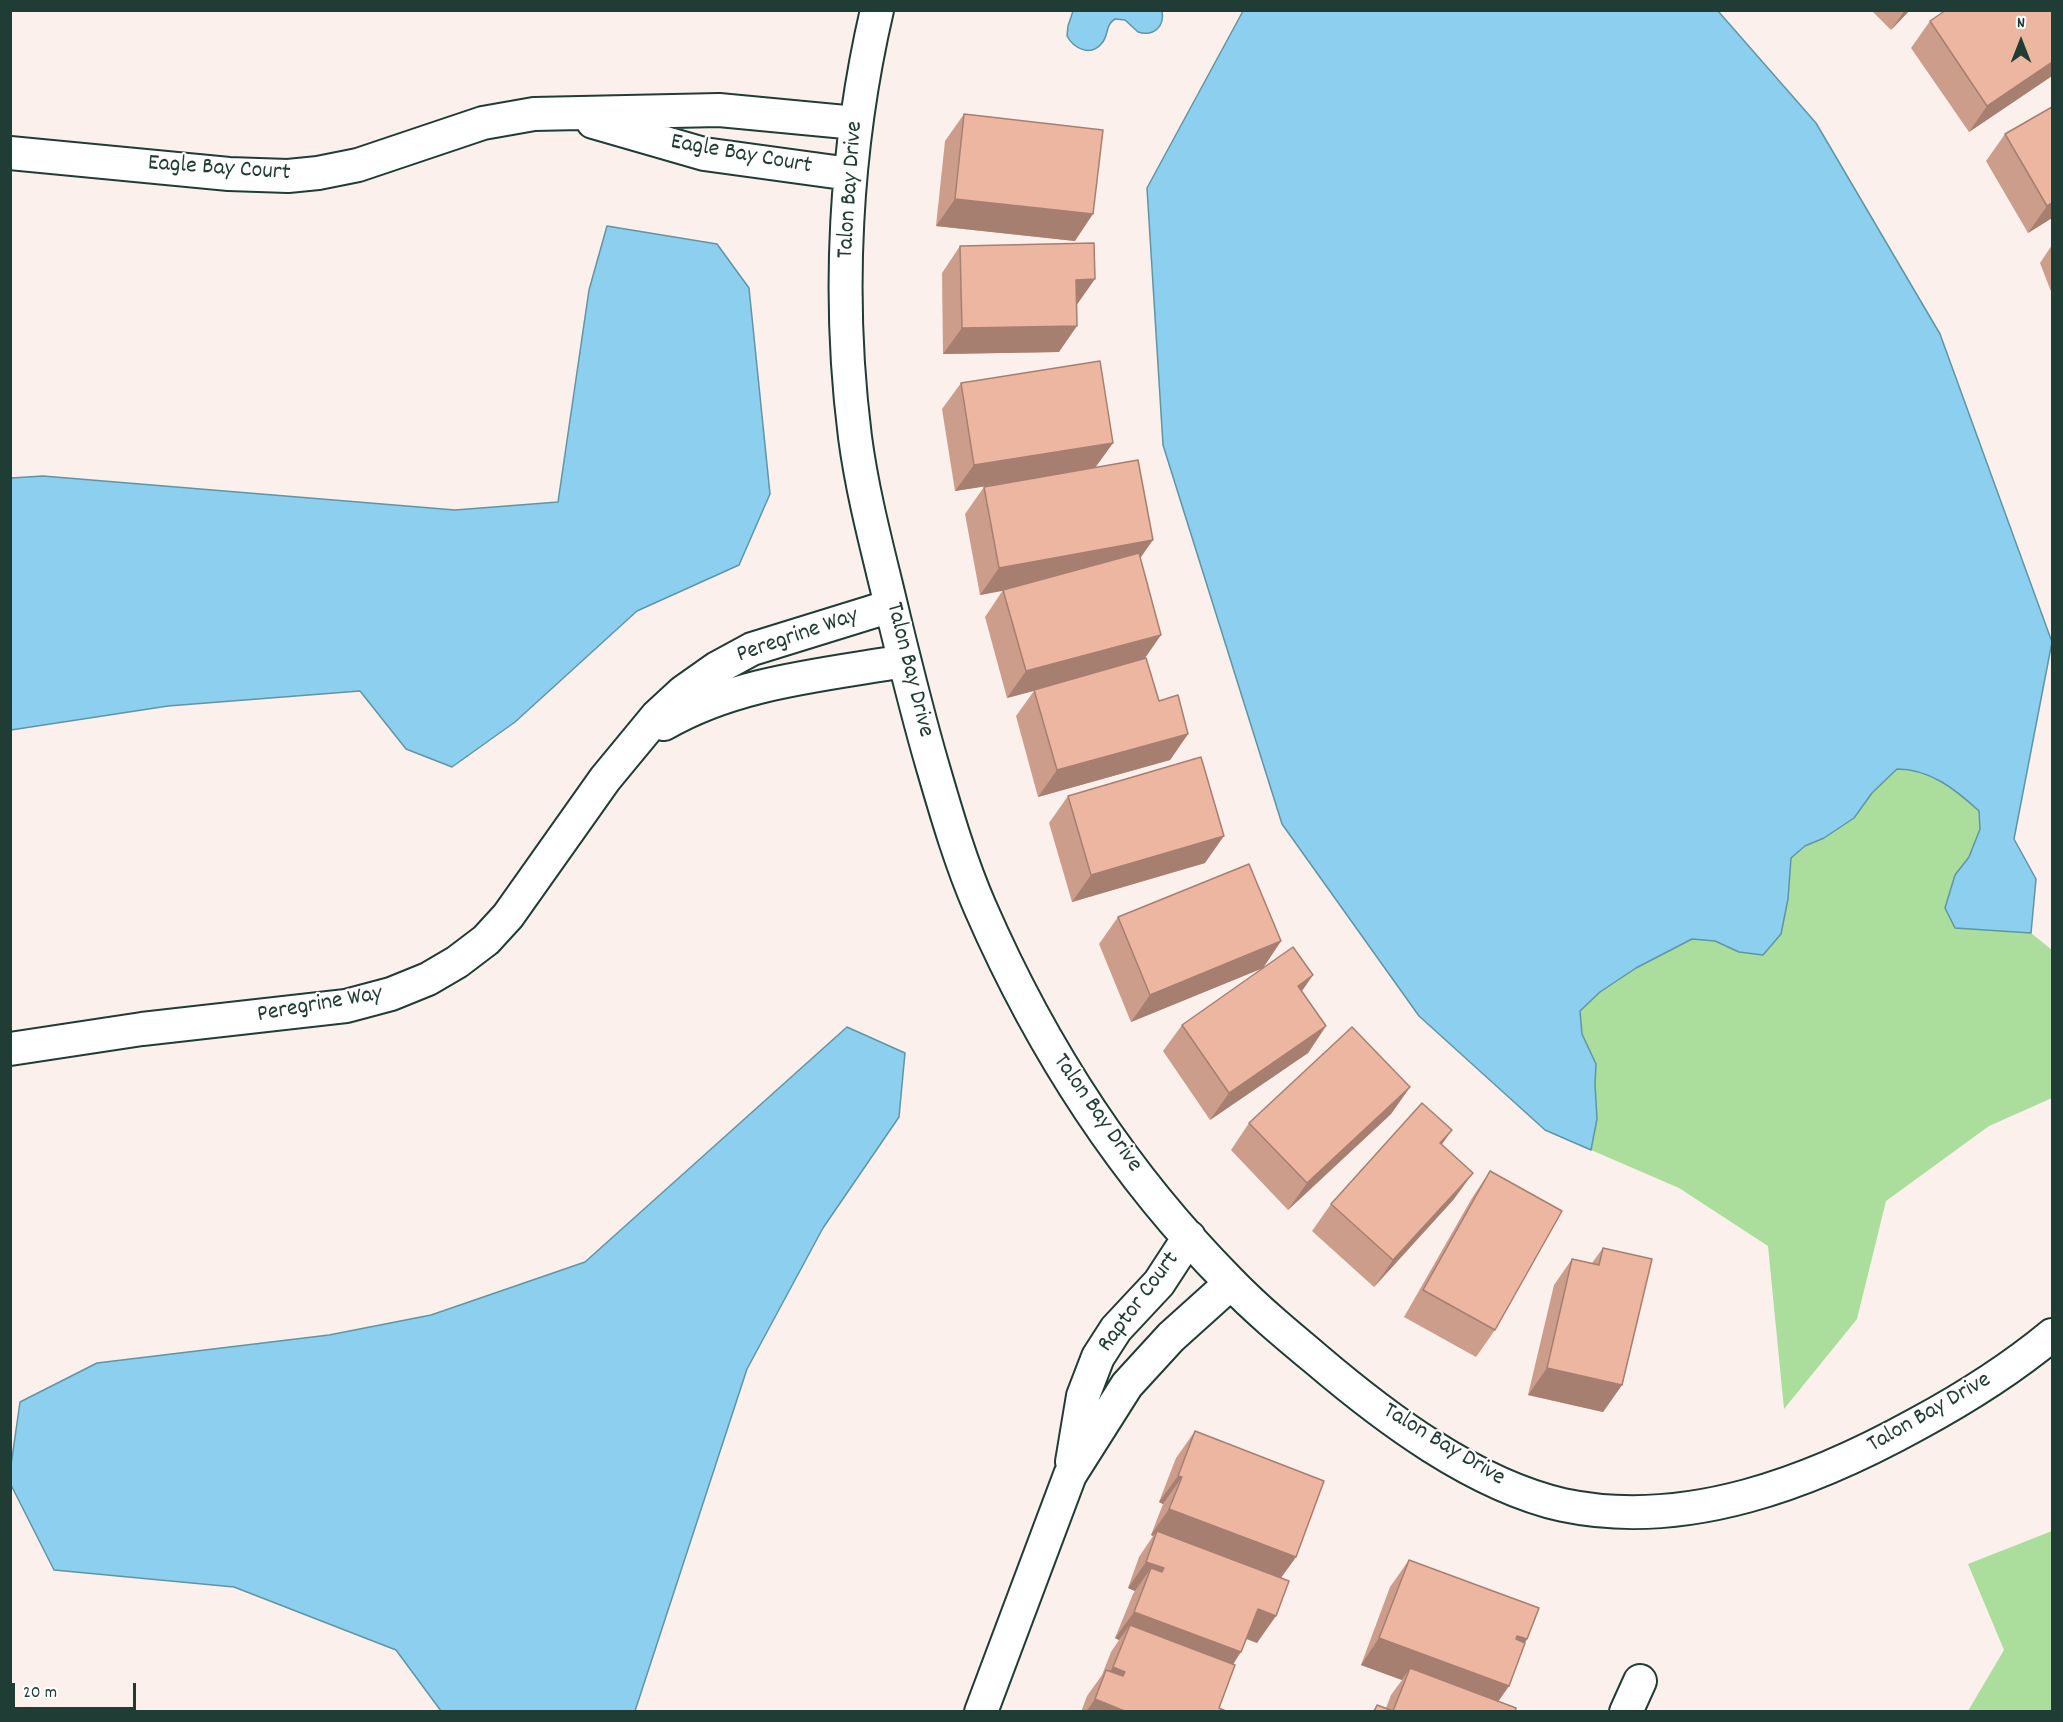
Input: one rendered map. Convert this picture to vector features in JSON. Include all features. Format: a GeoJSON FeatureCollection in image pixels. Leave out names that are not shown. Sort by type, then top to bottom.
{"type":"FeatureCollection","features":[{"type":"Feature","properties":{"kind":"street","name":"Talon Bay Drive"},"geometry":{"type":"LineString","coordinates":[[877,10],[862,82],[850,174],[846,301],[848,372],[855,442],[904,661],[950,825],[979,904],[1016,983],[1049,1045],[1096,1120],[1189,1237],[1272,1323],[1396,1422],[1468,1467],[1499,1482],[1561,1504],[1611,1510],[1650,1512],[1706,1506],[1759,1493],[1832,1467],[1950,1406],[1998,1376],[2052,1335]]}},
{"type":"Feature","properties":{"kind":"street","name":"Eagle Bay Court"},"geometry":{"type":"LineString","coordinates":[[10,153],[229,174],[288,176],[358,165],[483,123],[507,118],[563,114],[719,110],[856,123]]}},
{"type":"Feature","properties":{"kind":"street","name":"Eagle Bay Court"},"geometry":{"type":"LineString","coordinates":[[563,114],[704,154],[850,174]]}},
{"type":"Feature","properties":{"kind":"street","name":"Peregrine Way"},"geometry":{"type":"LineString","coordinates":[[10,1049],[142,1029],[346,1006],[391,994],[428,979],[457,962],[486,940],[508,916],[605,779],[657,716],[683,692],[717,668],[752,649],[891,606]]}},
{"type":"Feature","properties":{"kind":"street","name":"Peregrine Way"},"geometry":{"type":"LineString","coordinates":[[629,749],[651,732],[680,715],[716,699],[774,683],[904,661]]}},
{"type":"Feature","properties":{"kind":"street","name":"Raptor Court"},"geometry":{"type":"LineString","coordinates":[[981,1712],[1070,1475],[1083,1396],[1098,1357],[1116,1329],[1159,1283],[1189,1237]]}},
{"type":"Feature","properties":{"kind":"street","name":"Raptor Court"},"geometry":{"type":"LineString","coordinates":[[1070,1475],[1127,1385],[1171,1337],[1231,1283]]}},
{"type":"Feature","properties":{"kind":"street"},"geometry":{"type":"LineString","coordinates":[[1626,1712],[1640,1681]]}},
{"type":"Feature","properties":{"kind":"green space"},"geometry":{"type":"Polygon","coordinates":[[[1897,769],[1931,776],[1961,795],[1979,811],[1981,829],[1969,857],[1955,875],[1955,927],[2031,933],[2052,950],[2052,1098],[1989,1126],[1886,1201],[1857,1319],[1784,1409],[1768,1246],[1679,1188],[1591,1150],[1597,1119],[1596,1064],[1582,1034],[1580,1011],[1600,992],[1636,968],[1692,939],[1715,941],[1739,952],[1788,878],[1791,858],[1806,846],[1824,838],[1854,818],[1872,793],[1897,769]]]}},
{"type":"Feature","properties":{"kind":"green space"},"geometry":{"type":"Polygon","coordinates":[[[2052,1531],[2052,1711],[1968,1711],[2004,1650],[1968,1564],[2052,1531]]]}},
{"type":"Feature","properties":{"kind":"water"},"geometry":{"type":"Polygon","coordinates":[[[1073,11],[1162,11],[1160,26],[1149,33],[1138,32],[1125,20],[1115,19],[1110,24],[1102,43],[1093,50],[1078,48],[1067,36],[1073,11]]]}},
{"type":"Feature","properties":{"kind":"water"},"geometry":{"type":"Polygon","coordinates":[[[1243,11],[1718,11],[1816,123],[1940,334],[2052,642],[2014,839],[2036,879],[2031,933],[1955,928],[1945,908],[1955,875],[1969,857],[1980,829],[1979,811],[1961,795],[1931,776],[1897,769],[1872,793],[1854,818],[1824,838],[1805,846],[1791,858],[1788,899],[1781,934],[1763,955],[1739,952],[1715,941],[1692,939],[1636,968],[1600,992],[1580,1011],[1582,1034],[1596,1064],[1597,1119],[1591,1150],[1545,1130],[1419,1016],[1282,824],[1163,445],[1147,188],[1243,11]]]}},
{"type":"Feature","properties":{"kind":"water"},"geometry":{"type":"Polygon","coordinates":[[[607,226],[717,244],[749,288],[770,494],[739,565],[637,611],[515,722],[452,767],[406,749],[360,691],[168,706],[11,730],[11,478],[43,476],[455,510],[558,502],[589,290],[607,226]]]}},
{"type":"Feature","properties":{"kind":"water"},"geometry":{"type":"Polygon","coordinates":[[[847,1027],[905,1053],[899,1117],[823,1228],[747,1369],[635,1711],[441,1711],[396,1650],[234,1587],[54,1570],[11,1485],[11,1465],[20,1402],[97,1363],[329,1335],[431,1315],[585,1262],[847,1027]]]}},
{"type":"Feature","properties":{"kind":"building"},"geometry":{"type":"Polygon","coordinates":[[[1946,10],[2052,10],[2052,62],[1987,106],[1930,21],[1946,10]]]}},
{"type":"Feature","properties":{"kind":"building"},"geometry":{"type":"Polygon","coordinates":[[[2052,107],[2052,203],[2047,206],[2005,134],[2052,107]]]}},
{"type":"Feature","properties":{"kind":"building"},"geometry":{"type":"Polygon","coordinates":[[[964,114],[1103,130],[1093,214],[955,199],[964,114]]]}},
{"type":"Feature","properties":{"kind":"building"},"geometry":{"type":"Polygon","coordinates":[[[1094,243],[1095,279],[1076,280],[1077,326],[962,328],[960,246],[1094,243]]]}},
{"type":"Feature","properties":{"kind":"building"},"geometry":{"type":"Polygon","coordinates":[[[1100,361],[1113,443],[974,465],[961,383],[1100,361]]]}},
{"type":"Feature","properties":{"kind":"building"},"geometry":{"type":"Polygon","coordinates":[[[1138,460],[1153,540],[999,568],[984,487],[1138,460]]]}},
{"type":"Feature","properties":{"kind":"building"},"geometry":{"type":"Polygon","coordinates":[[[1139,553],[1161,635],[1026,671],[1003,590],[1139,553]]]}},
{"type":"Feature","properties":{"kind":"building"},"geometry":{"type":"Polygon","coordinates":[[[1146,658],[1159,701],[1178,695],[1188,734],[1057,770],[1034,690],[1146,658]]]}},
{"type":"Feature","properties":{"kind":"building"},"geometry":{"type":"Polygon","coordinates":[[[1201,757],[1224,836],[1091,875],[1068,796],[1201,757]]]}},
{"type":"Feature","properties":{"kind":"building"},"geometry":{"type":"Polygon","coordinates":[[[1249,864],[1281,941],[1150,995],[1118,917],[1249,864]]]}},
{"type":"Feature","properties":{"kind":"building"},"geometry":{"type":"Polygon","coordinates":[[[1293,947],[1313,975],[1298,986],[1326,1026],[1229,1093],[1182,1025],[1293,947]]]}},
{"type":"Feature","properties":{"kind":"building"},"geometry":{"type":"Polygon","coordinates":[[[1352,1027],[1410,1087],[1307,1183],[1249,1123],[1352,1027]]]}},
{"type":"Feature","properties":{"kind":"building"},"geometry":{"type":"Polygon","coordinates":[[[1422,1103],[1452,1130],[1440,1143],[1473,1173],[1393,1260],[1331,1204],[1422,1103]]]}},
{"type":"Feature","properties":{"kind":"building"},"geometry":{"type":"Polygon","coordinates":[[[1490,1171],[1562,1211],[1495,1330],[1423,1290],[1490,1171]]]}},
{"type":"Feature","properties":{"kind":"building"},"geometry":{"type":"Polygon","coordinates":[[[1603,1248],[1652,1259],[1622,1385],[1547,1368],[1572,1259],[1599,1265],[1603,1248]]]}},
{"type":"Feature","properties":{"kind":"building"},"geometry":{"type":"Polygon","coordinates":[[[1195,1431],[1324,1481],[1296,1557],[1169,1509],[1182,1477],[1178,1476],[1195,1431]]]}},
{"type":"Feature","properties":{"kind":"building"},"geometry":{"type":"Polygon","coordinates":[[[1157,1531],[1289,1581],[1276,1616],[1258,1609],[1241,1652],[1134,1612],[1151,1568],[1162,1572],[1164,1568],[1146,1562],[1157,1531]]]}},
{"type":"Feature","properties":{"kind":"building"},"geometry":{"type":"Polygon","coordinates":[[[1409,1560],[1539,1608],[1527,1639],[1517,1636],[1516,1639],[1525,1643],[1509,1686],[1379,1638],[1409,1560]]]}},
{"type":"Feature","properties":{"kind":"building"},"geometry":{"type":"Polygon","coordinates":[[[1130,1625],[1235,1665],[1219,1708],[1228,1712],[1127,1712],[1095,1699],[1106,1670],[1123,1676],[1125,1672],[1113,1667],[1130,1625]]]}},
{"type":"Feature","properties":{"kind":"building"},"geometry":{"type":"Polygon","coordinates":[[[1410,1668],[1516,1708],[1515,1712],[1374,1712],[1377,1705],[1393,1711],[1410,1668]]]}}]}
